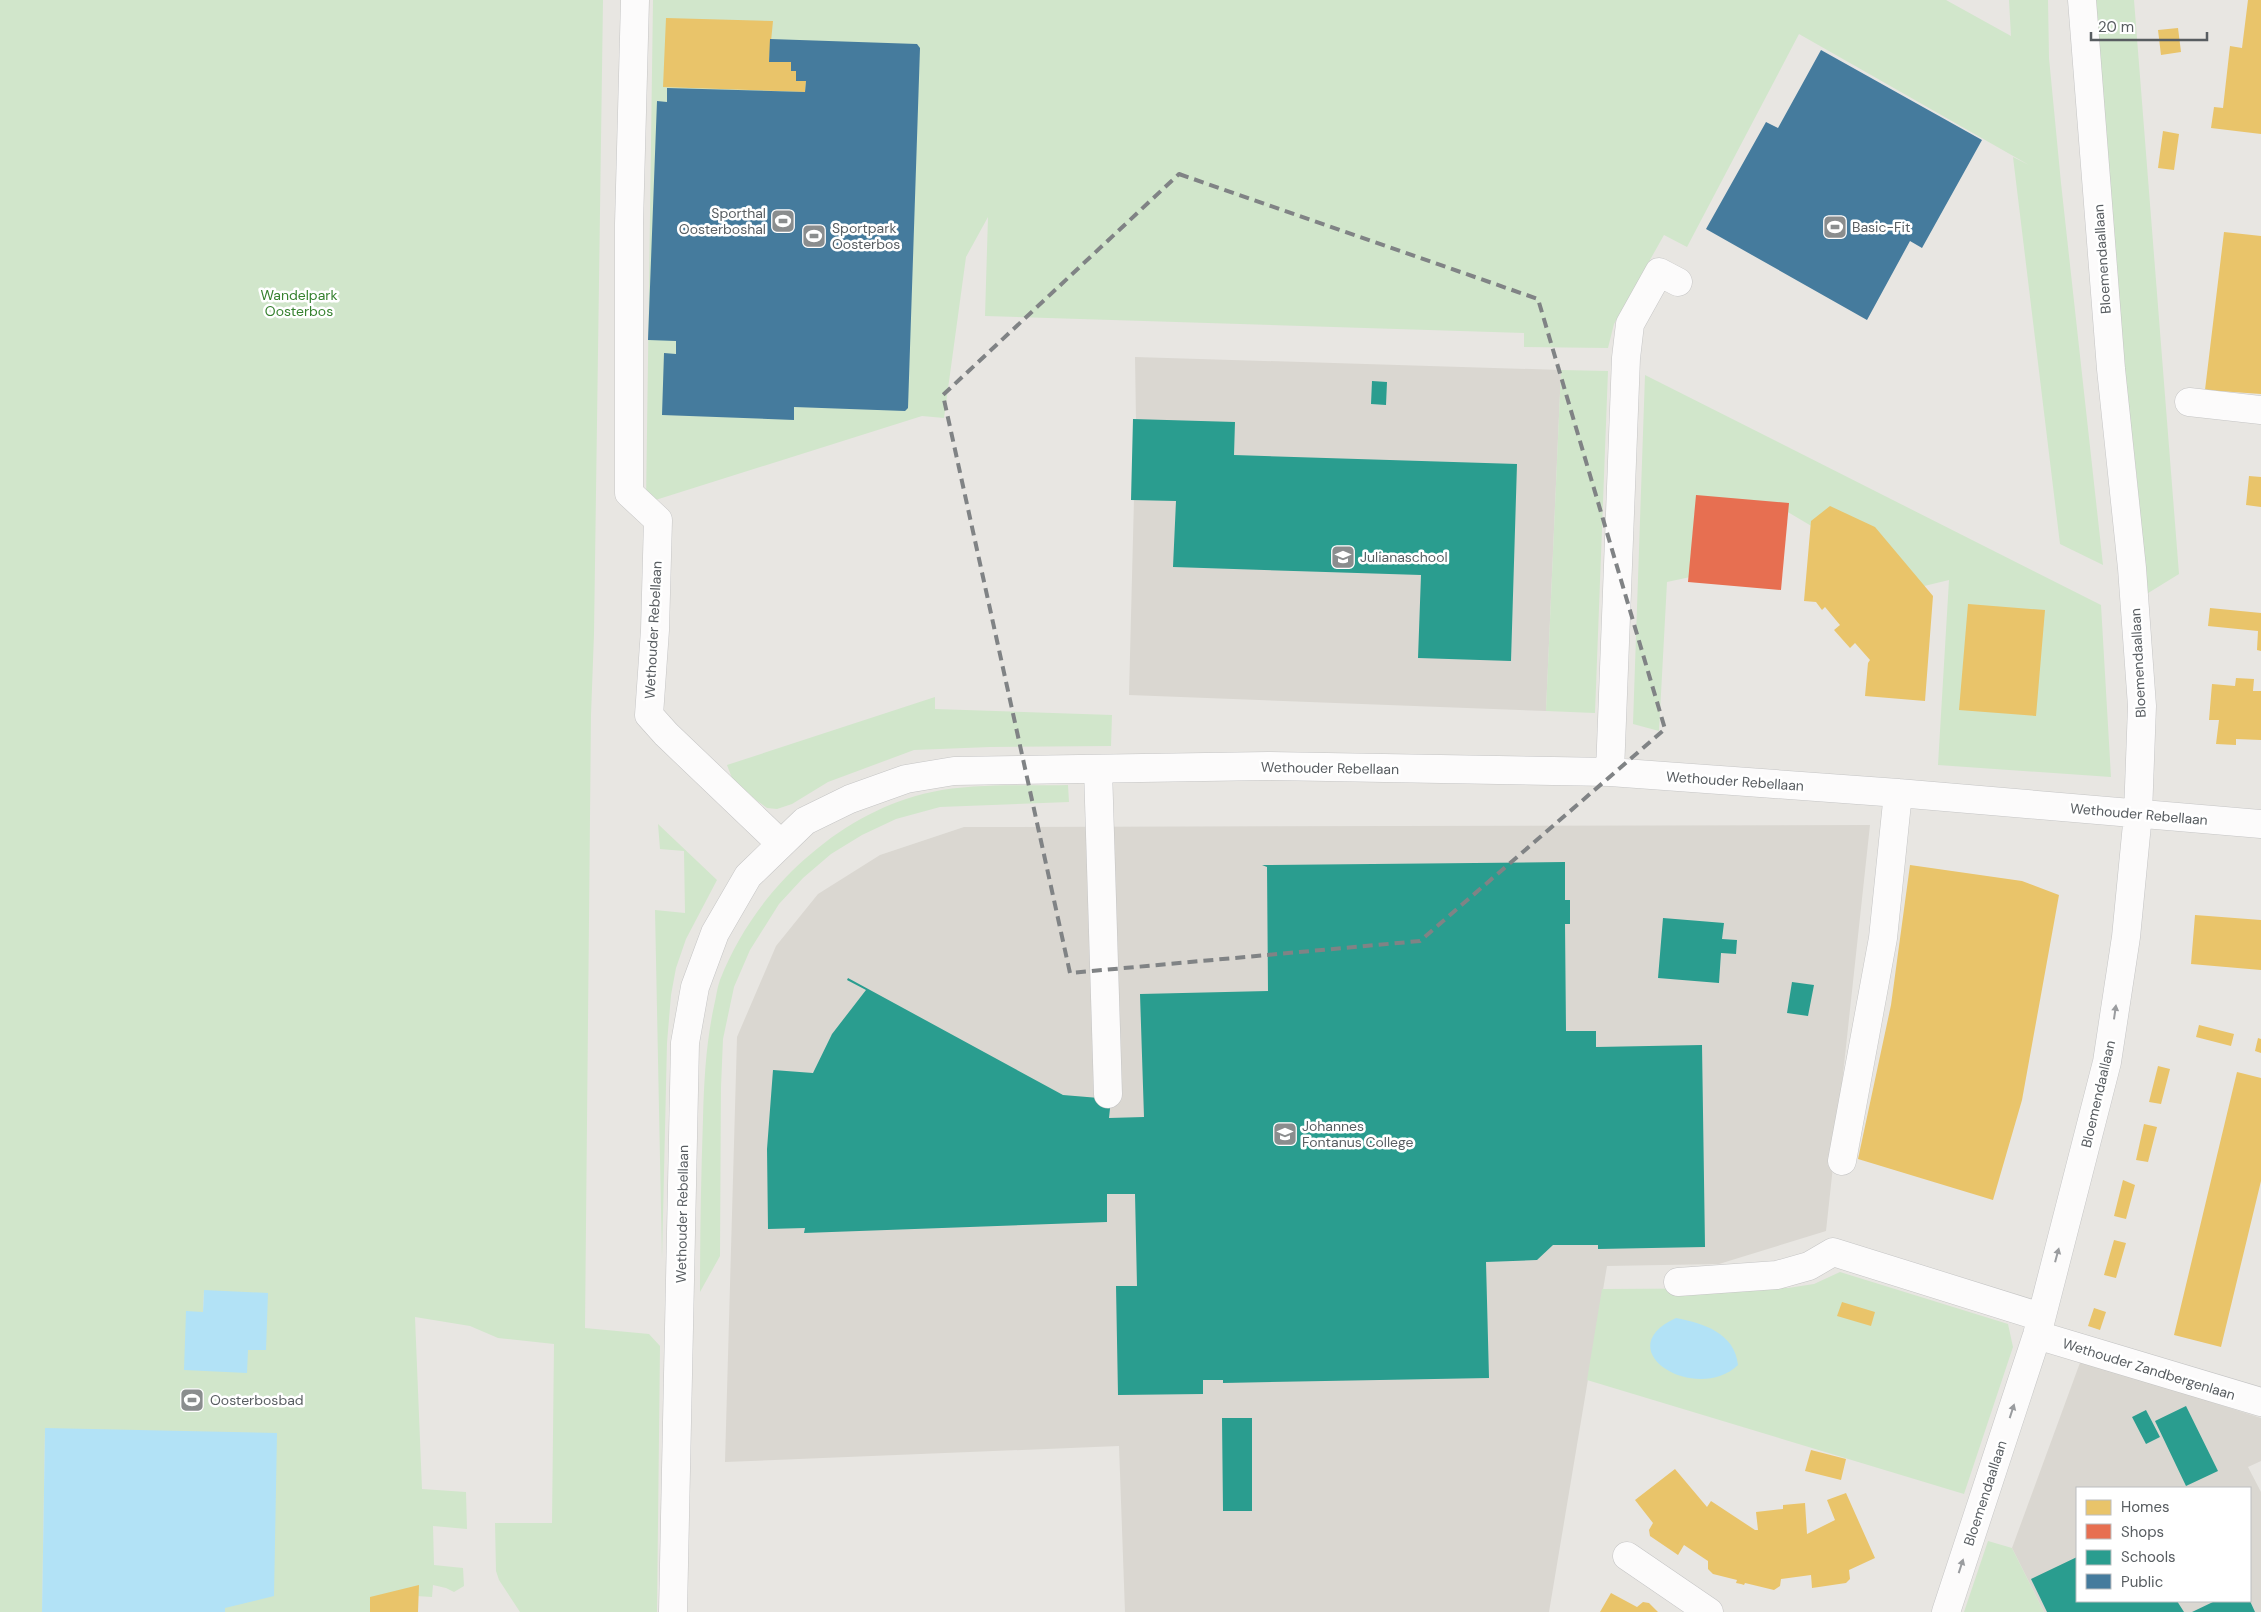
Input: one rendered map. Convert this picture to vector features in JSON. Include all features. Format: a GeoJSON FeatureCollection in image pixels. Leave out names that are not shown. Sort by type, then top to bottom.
{"type":"FeatureCollection","features":[{"type":"Feature","properties":{"kind":"street","name":"Wethouder Rebellaan"},"geometry":{"type":"LineString","coordinates":[[635,0],[629,224],[629,493],[658,520],[655,630],[649,714],[666,734],[780,843]]}},
{"type":"Feature","properties":{"kind":"street","name":"Bloemendaallaan"},"geometry":{"type":"LineString","coordinates":[[1946,1612],[2039,1326],[2107,1062],[2126,937],[2138,814],[2142,706],[2132,568],[2111,369],[2082,0]]}},
{"type":"Feature","properties":{"kind":"street"},"geometry":{"type":"LineString","coordinates":[[1610,772],[1626,358],[1630,324],[1660,272],[1678,282]]}},
{"type":"Feature","properties":{"kind":"street"},"geometry":{"type":"LineString","coordinates":[[2189,402],[2261,410]]}},
{"type":"Feature","properties":{"kind":"street","name":"Wethouder Rebellaan"},"geometry":{"type":"LineString","coordinates":[[673,1612],[685,1043],[695,987],[715,933],[748,876],[780,843],[805,821],[850,799],[906,779],[954,771],[1268,766],[1610,772],[1898,793],[2261,824]]}},
{"type":"Feature","properties":{"kind":"street"},"geometry":{"type":"LineString","coordinates":[[1098,769],[1108,1094]]}},
{"type":"Feature","properties":{"kind":"street"},"geometry":{"type":"LineString","coordinates":[[1842,1161],[1883,938],[1898,793]]}},
{"type":"Feature","properties":{"kind":"street"},"geometry":{"type":"LineString","coordinates":[[1678,1282],[1777,1275],[1809,1266],[1833,1252],[2039,1326]]}},
{"type":"Feature","properties":{"kind":"street","name":"Wethouder Zandbergenlaan"},"geometry":{"type":"LineString","coordinates":[[2039,1326],[2261,1402]]}},
{"type":"Feature","properties":{"kind":"street"},"geometry":{"type":"LineString","coordinates":[[1627,1556],[1709,1612]]}},
{"type":"Feature","properties":{"kind":"highlighted area"},"geometry":{"type":"Polygon","coordinates":[[[1179,174],[1538,299],[1665,729],[1420,941],[1070,973],[943,395],[1179,174]]]}},
{"type":"Feature","properties":{"kind":"shaded area","name":"Julianaschool"},"geometry":{"type":"Polygon","coordinates":[[[1135,357],[1561,370],[1546,711],[1129,695],[1136,420],[1135,357]]]}},
{"type":"Feature","properties":{"kind":"shaded area","name":"Johannes Fontanus College"},"geometry":{"type":"Polygon","coordinates":[[[1870,825],[1826,1231],[1719,1264],[1607,1266],[1549,1612],[1125,1612],[1119,1446],[725,1462],[737,1037],[776,946],[818,894],[880,855],[964,827],[1870,825]]]}},
{"type":"Feature","properties":{"kind":"shaded area"},"geometry":{"type":"Polygon","coordinates":[[[2081,1360],[2261,1418],[2261,1461],[2248,1467],[2261,1492],[2261,1612],[2044,1612],[2012,1548],[2081,1360]]]}},
{"type":"Feature","properties":{"kind":"green space","name":"Wandelpark Oosterbos"},"geometry":{"type":"Polygon","coordinates":[[[0,0],[603,0],[594,634],[591,715],[585,1328],[649,1334],[660,1346],[657,1612],[520,1612],[499,1580],[496,1571],[495,1523],[552,1523],[554,1344],[498,1338],[470,1326],[415,1317],[422,1489],[466,1492],[467,1529],[433,1526],[434,1565],[463,1568],[464,1586],[454,1592],[433,1585],[432,1597],[385,1594],[384,1612],[225,1612],[225,1608],[45,1428],[42,1612],[0,1612],[0,0]],[[204,1290],[203,1312],[186,1312],[248,1350],[266,1350],[204,1290]]]}},
{"type":"Feature","properties":{"kind":"green space"},"geometry":{"type":"Polygon","coordinates":[[[653,0],[1946,0],[2011,36],[2009,0],[2048,0],[2049,58],[2061,183],[2103,565],[2060,544],[2013,157],[2029,165],[1799,34],[1687,247],[1664,235],[1614,324],[1608,348],[1524,347],[1524,333],[985,316],[988,217],[966,257],[944,418],[922,416],[646,503],[653,0]]]}},
{"type":"Feature","properties":{"kind":"green space"},"geometry":{"type":"Polygon","coordinates":[[[2083,0],[2134,0],[2179,574],[2145,595],[2137,479],[2083,0]]]}},
{"type":"Feature","properties":{"kind":"green space"},"geometry":{"type":"Polygon","coordinates":[[[1561,370],[1608,371],[1595,713],[1546,711],[1561,370]]]}},
{"type":"Feature","properties":{"kind":"green space"},"geometry":{"type":"Polygon","coordinates":[[[1645,375],[2101,605],[2111,777],[1938,765],[1949,580],[1916,588],[1781,508],[1695,576],[1667,582],[1659,731],[1633,724],[1645,375]]]}},
{"type":"Feature","properties":{"kind":"green space"},"geometry":{"type":"Polygon","coordinates":[[[935,697],[935,709],[1112,715],[1111,746],[914,750],[828,782],[792,804],[777,809],[767,808],[756,800],[732,778],[727,765],[935,697]]]}},
{"type":"Feature","properties":{"kind":"green space"},"geometry":{"type":"Polygon","coordinates":[[[1068,785],[1069,802],[940,807],[896,819],[862,835],[831,854],[803,878],[779,904],[750,950],[734,987],[723,1039],[720,1256],[700,1292],[703,1105],[709,1034],[720,980],[737,944],[758,910],[783,880],[825,842],[853,823],[899,801],[932,792],[965,787],[1068,785]]]}},
{"type":"Feature","properties":{"kind":"green space"},"geometry":{"type":"Polygon","coordinates":[[[658,824],[717,880],[686,939],[676,968],[671,995],[667,1043],[662,1259],[655,910],[685,913],[684,851],[660,849],[658,824]]]}},
{"type":"Feature","properties":{"kind":"green space"},"geometry":{"type":"Polygon","coordinates":[[[1840,1272],[2008,1324],[2013,1347],[1964,1494],[1587,1380],[1602,1289],[1788,1288],[1814,1284],[1840,1272]]]}},
{"type":"Feature","properties":{"kind":"green space"},"geometry":{"type":"Polygon","coordinates":[[[1988,1541],[2012,1548],[2044,1612],[1964,1612],[1988,1541]]]}},
{"type":"Feature","properties":{"kind":"water"},"geometry":{"type":"Polygon","coordinates":[[[204,1290],[268,1293],[266,1350],[248,1350],[247,1373],[184,1370],[186,1311],[203,1312],[204,1290]]]}},
{"type":"Feature","properties":{"kind":"water"},"geometry":{"type":"Polygon","coordinates":[[[1676,1318],[1697,1323],[1716,1331],[1724,1337],[1736,1354],[1738,1365],[1720,1376],[1701,1379],[1681,1376],[1665,1368],[1654,1357],[1650,1344],[1657,1331],[1676,1318]]]}},
{"type":"Feature","properties":{"kind":"water"},"geometry":{"type":"Polygon","coordinates":[[[45,1428],[277,1433],[274,1596],[225,1608],[225,1612],[42,1612],[45,1428]]]}},
{"type":"Feature","properties":{"kind":"building: Homes"},"geometry":{"type":"Polygon","coordinates":[[[2248,0],[2261,0],[2261,134],[2211,128],[2214,107],[2223,108],[2230,46],[2242,48],[2248,0]]]}},
{"type":"Feature","properties":{"kind":"building: Homes"},"geometry":{"type":"Polygon","coordinates":[[[666,18],[773,21],[769,62],[791,62],[791,71],[796,71],[796,81],[806,81],[805,92],[663,87],[666,18]]]}},
{"type":"Feature","properties":{"kind":"building: Homes"},"geometry":{"type":"Polygon","coordinates":[[[2178,28],[2181,52],[2161,55],[2158,30],[2178,28]]]}},
{"type":"Feature","properties":{"kind":"building: Homes"},"geometry":{"type":"Polygon","coordinates":[[[2163,131],[2179,134],[2174,170],[2158,168],[2163,131]]]}},
{"type":"Feature","properties":{"kind":"building: Homes"},"geometry":{"type":"Polygon","coordinates":[[[2224,232],[2261,236],[2261,394],[2205,390],[2224,232]]]}},
{"type":"Feature","properties":{"kind":"building: Homes"},"geometry":{"type":"Polygon","coordinates":[[[2249,476],[2261,477],[2261,507],[2246,505],[2249,476]]]}},
{"type":"Feature","properties":{"kind":"building: Homes"},"geometry":{"type":"Polygon","coordinates":[[[1830,506],[1875,527],[1933,596],[1925,701],[1865,696],[1868,663],[1870,660],[1855,643],[1850,648],[1834,630],[1840,625],[1825,607],[1822,610],[1816,602],[1804,601],[1811,521],[1830,506]]]}},
{"type":"Feature","properties":{"kind":"building: Homes"},"geometry":{"type":"Polygon","coordinates":[[[1968,604],[2045,610],[2036,716],[1959,710],[1968,604]]]}},
{"type":"Feature","properties":{"kind":"building: Homes"},"geometry":{"type":"Polygon","coordinates":[[[2210,608],[2261,613],[2261,651],[2257,650],[2258,631],[2208,626],[2210,608]]]}},
{"type":"Feature","properties":{"kind":"building: Homes"},"geometry":{"type":"Polygon","coordinates":[[[2236,678],[2254,679],[2253,691],[2261,691],[2261,740],[2236,739],[2236,745],[2216,744],[2219,720],[2209,720],[2212,684],[2235,686],[2236,678]]]}},
{"type":"Feature","properties":{"kind":"building: Homes"},"geometry":{"type":"Polygon","coordinates":[[[1910,865],[2022,881],[2059,895],[2022,1100],[1993,1200],[1858,1159],[1891,1005],[1910,865]]]}},
{"type":"Feature","properties":{"kind":"building: Homes"},"geometry":{"type":"Polygon","coordinates":[[[2195,915],[2261,920],[2261,970],[2191,964],[2195,915]]]}},
{"type":"Feature","properties":{"kind":"building: Homes"},"geometry":{"type":"Polygon","coordinates":[[[2199,1025],[2234,1034],[2231,1046],[2196,1037],[2199,1025]]]}},
{"type":"Feature","properties":{"kind":"building: Homes"},"geometry":{"type":"Polygon","coordinates":[[[2258,1038],[2261,1039],[2261,1053],[2255,1051],[2258,1038]]]}},
{"type":"Feature","properties":{"kind":"building: Homes"},"geometry":{"type":"Polygon","coordinates":[[[2158,1066],[2170,1069],[2161,1104],[2149,1102],[2158,1066]]]}},
{"type":"Feature","properties":{"kind":"building: Homes"},"geometry":{"type":"Polygon","coordinates":[[[2237,1072],[2261,1078],[2261,1181],[2221,1347],[2174,1335],[2237,1072]]]}},
{"type":"Feature","properties":{"kind":"building: Homes"},"geometry":{"type":"Polygon","coordinates":[[[2144,1124],[2157,1127],[2148,1162],[2136,1160],[2144,1124]]]}},
{"type":"Feature","properties":{"kind":"building: Homes"},"geometry":{"type":"Polygon","coordinates":[[[2123,1180],[2135,1185],[2126,1219],[2114,1216],[2123,1180]]]}},
{"type":"Feature","properties":{"kind":"building: Homes"},"geometry":{"type":"Polygon","coordinates":[[[2114,1240],[2126,1243],[2116,1278],[2104,1275],[2114,1240]]]}},
{"type":"Feature","properties":{"kind":"building: Homes"},"geometry":{"type":"Polygon","coordinates":[[[1842,1302],[1875,1312],[1871,1326],[1837,1316],[1842,1302]]]}},
{"type":"Feature","properties":{"kind":"building: Homes"},"geometry":{"type":"Polygon","coordinates":[[[2094,1308],[2106,1312],[2100,1330],[2088,1326],[2094,1308]]]}},
{"type":"Feature","properties":{"kind":"building: Homes"},"geometry":{"type":"Polygon","coordinates":[[[1811,1450],[1846,1459],[1841,1480],[1805,1471],[1811,1450]]]}},
{"type":"Feature","properties":{"kind":"building: Homes"},"geometry":{"type":"Polygon","coordinates":[[[1675,1469],[1707,1507],[1711,1501],[1755,1530],[1758,1530],[1756,1512],[1783,1509],[1783,1505],[1805,1503],[1807,1534],[1835,1520],[1827,1500],[1846,1493],[1875,1558],[1849,1570],[1850,1579],[1846,1583],[1812,1588],[1811,1575],[1781,1579],[1780,1586],[1774,1590],[1745,1583],[1744,1585],[1736,1583],[1737,1580],[1713,1574],[1708,1569],[1708,1561],[1684,1545],[1678,1555],[1650,1536],[1649,1530],[1653,1523],[1635,1500],[1675,1469]]]}},
{"type":"Feature","properties":{"kind":"building: Homes"},"geometry":{"type":"Polygon","coordinates":[[[419,1585],[418,1612],[370,1612],[370,1597],[419,1585]]]}},
{"type":"Feature","properties":{"kind":"building: Homes"},"geometry":{"type":"Polygon","coordinates":[[[1611,1593],[1637,1607],[1643,1602],[1649,1603],[1658,1612],[1600,1612],[1611,1593]]]}},
{"type":"Feature","properties":{"kind":"building: Shops"},"geometry":{"type":"Polygon","coordinates":[[[1696,495],[1789,503],[1781,590],[1688,582],[1696,495]]]}},
{"type":"Feature","properties":{"kind":"building: Schools"},"geometry":{"type":"Polygon","coordinates":[[[1372,381],[1387,382],[1386,405],[1371,404],[1372,381]]]}},
{"type":"Feature","properties":{"kind":"building: Schools"},"geometry":{"type":"Polygon","coordinates":[[[1133,419],[1235,422],[1234,455],[1517,464],[1511,661],[1418,658],[1421,575],[1173,567],[1176,501],[1131,500],[1133,419]]]}},
{"type":"Feature","properties":{"kind":"building: Schools"},"geometry":{"type":"Polygon","coordinates":[[[1565,862],[1565,900],[1570,900],[1570,924],[1565,924],[1566,1031],[1596,1031],[1596,1047],[1702,1045],[1705,1247],[1598,1249],[1598,1245],[1553,1245],[1537,1260],[1486,1262],[1489,1378],[1223,1383],[1223,1380],[1203,1380],[1203,1394],[1118,1395],[1116,1286],[1137,1286],[1135,1194],[1107,1194],[1107,1222],[804,1233],[805,1228],[768,1229],[767,1149],[773,1070],[813,1073],[832,1034],[866,990],[847,980],[848,978],[1063,1095],[1111,1099],[1109,1118],[1144,1117],[1140,994],[1268,991],[1267,867],[1262,865],[1565,862]]]}},
{"type":"Feature","properties":{"kind":"building: Schools"},"geometry":{"type":"Polygon","coordinates":[[[1663,918],[1724,923],[1722,939],[1737,940],[1736,954],[1721,953],[1719,983],[1658,978],[1663,918]]]}},
{"type":"Feature","properties":{"kind":"building: Schools"},"geometry":{"type":"Polygon","coordinates":[[[1792,982],[1814,985],[1808,1016],[1787,1013],[1792,982]]]}},
{"type":"Feature","properties":{"kind":"building: Schools"},"geometry":{"type":"Polygon","coordinates":[[[2186,1406],[2218,1471],[2186,1486],[2155,1421],[2186,1406]]]}},
{"type":"Feature","properties":{"kind":"building: Schools"},"geometry":{"type":"Polygon","coordinates":[[[2146,1410],[2160,1437],[2146,1444],[2132,1417],[2146,1410]]]}},
{"type":"Feature","properties":{"kind":"building: Schools"},"geometry":{"type":"Polygon","coordinates":[[[1222,1418],[1252,1418],[1252,1511],[1223,1511],[1222,1418]]]}},
{"type":"Feature","properties":{"kind":"building: Schools"},"geometry":{"type":"Polygon","coordinates":[[[2076,1557],[2076,1602],[2178,1602],[2184,1612],[2047,1612],[2031,1579],[2076,1557]]]}},
{"type":"Feature","properties":{"kind":"building: Schools"},"geometry":{"type":"Polygon","coordinates":[[[2213,1602],[2250,1602],[2255,1612],[2192,1612],[2213,1602]]]}},
{"type":"Feature","properties":{"kind":"building: Public","name":"Sporthal Oosterboshal"},"geometry":{"type":"Polygon","coordinates":[[[770,39],[917,44],[920,48],[908,408],[905,411],[794,407],[794,420],[662,415],[664,353],[676,354],[676,341],[648,340],[657,101],[667,102],[667,88],[805,92],[806,81],[796,81],[796,71],[791,71],[791,62],[769,62],[770,39]]]}},
{"type":"Feature","properties":{"kind":"building: Public"},"geometry":{"type":"Polygon","coordinates":[[[1821,50],[1982,140],[1922,248],[1910,241],[1867,320],[1706,229],[1766,122],[1778,128],[1821,50]]]}},
{"type":"Feature","properties":{"kind":"place","name":"Sporthal Oosterboshal"},"geometry":{"type":"Point","coordinates":[783,221]}},
{"type":"Feature","properties":{"kind":"place","name":"Basic-Fit"},"geometry":{"type":"Point","coordinates":[1835,227]}},
{"type":"Feature","properties":{"kind":"place","name":"Sportpark Oosterbos"},"geometry":{"type":"Point","coordinates":[814,236]}},
{"type":"Feature","properties":{"kind":"place","name":"Julianaschool"},"geometry":{"type":"Point","coordinates":[1343,557]}},
{"type":"Feature","properties":{"kind":"place","name":"Johannes Fontanus College"},"geometry":{"type":"Point","coordinates":[1285,1134]}},
{"type":"Feature","properties":{"kind":"place","name":"Oosterbosbad"},"geometry":{"type":"Point","coordinates":[192,1400]}}]}
